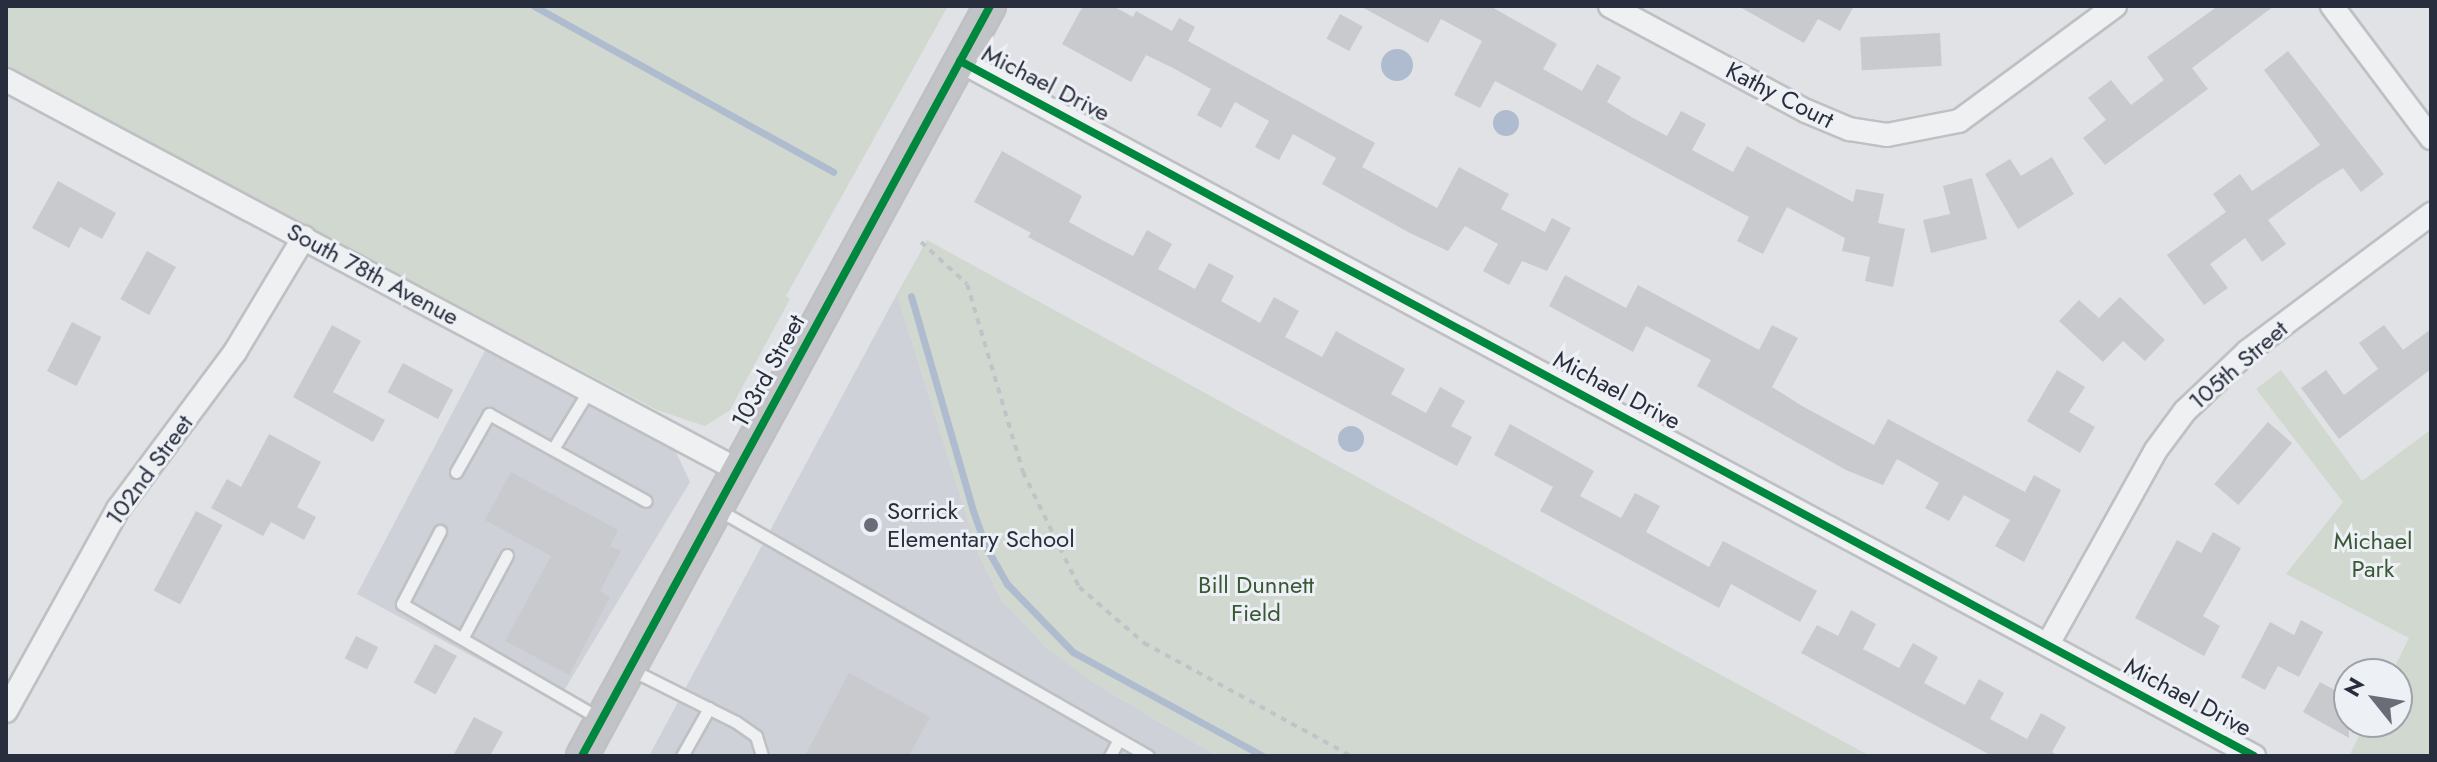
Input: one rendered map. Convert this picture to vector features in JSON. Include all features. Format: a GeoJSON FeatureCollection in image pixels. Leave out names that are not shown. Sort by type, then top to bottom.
{"type":"FeatureCollection","features":[{"type":"Feature","properties":{"kind":"street","name":"103rd Street"},"geometry":{"type":"LineString","coordinates":[[582,756],[990,6]]}},
{"type":"Feature","properties":{"kind":"street","name":"Kathy Court"},"geometry":{"type":"LineString","coordinates":[[1610,6],[1806,111],[1849,129],[1887,135],[1921,133],[1959,121],[2115,6]]}},
{"type":"Feature","properties":{"kind":"street"},"geometry":{"type":"LineString","coordinates":[[2332,6],[2431,138]]}},
{"type":"Feature","properties":{"kind":"street","name":"Michael Drive"},"geometry":{"type":"LineString","coordinates":[[960,61],[2254,756]]}},
{"type":"Feature","properties":{"kind":"street","name":"South 78th Avenue"},"geometry":{"type":"LineString","coordinates":[[6,80],[738,470]]}},
{"type":"Feature","properties":{"kind":"street","name":"105th Street"},"geometry":{"type":"LineString","coordinates":[[2048,644],[2156,450],[2185,411],[2248,351],[2431,214]]}},
{"type":"Feature","properties":{"kind":"street","name":"102nd Street"},"geometry":{"type":"LineString","coordinates":[[6,711],[118,509],[235,352],[304,237]]}},
{"type":"Feature","properties":{"kind":"lane"},"geometry":{"type":"LineString","coordinates":[[553,449],[589,390]]}},
{"type":"Feature","properties":{"kind":"lane"},"geometry":{"type":"LineString","coordinates":[[456,472],[489,414],[646,501]]}},
{"type":"Feature","properties":{"kind":"lane"},"geometry":{"type":"LineString","coordinates":[[716,509],[1148,756]]}},
{"type":"Feature","properties":{"kind":"lane"},"geometry":{"type":"LineString","coordinates":[[440,531],[402,604],[602,720]]}},
{"type":"Feature","properties":{"kind":"lane"},"geometry":{"type":"LineString","coordinates":[[463,637],[507,555]]}},
{"type":"Feature","properties":{"kind":"lane"},"geometry":{"type":"LineString","coordinates":[[629,668],[709,708],[756,736],[762,756]]}},
{"type":"Feature","properties":{"kind":"lane"},"geometry":{"type":"LineString","coordinates":[[682,756],[709,708]]}},
{"type":"Feature","properties":{"kind":"lane"},"geometry":{"type":"LineString","coordinates":[[1110,756],[1118,741]]}},
{"type":"Feature","properties":{"kind":"path"},"geometry":{"type":"LineString","coordinates":[[921,242],[967,284],[1023,472],[1079,587],[1144,643],[1351,756]]}},
{"type":"Feature","properties":{"kind":"shaded area","name":"Sorrick Elementary School"},"geometry":{"type":"Polygon","coordinates":[[[897,294],[979,555],[1002,601],[1091,681],[1217,756],[649,756],[897,294]]]}},
{"type":"Feature","properties":{"kind":"shaded area"},"geometry":{"type":"Polygon","coordinates":[[[487,347],[674,448],[690,482],[557,702],[357,594],[487,347]]]}},
{"type":"Feature","properties":{"kind":"green space"},"geometry":{"type":"Polygon","coordinates":[[[6,6],[948,6],[786,296],[790,299],[730,410],[705,426],[657,410],[6,69],[6,6]]]}},
{"type":"Feature","properties":{"kind":"green space","name":"Bill Dunnett Field"},"geometry":{"type":"Polygon","coordinates":[[[927,240],[1870,756],[1217,756],[1091,681],[1045,647],[1002,601],[979,555],[897,294],[927,240]]]}},
{"type":"Feature","properties":{"kind":"green space","name":"Michael Park"},"geometry":{"type":"Polygon","coordinates":[[[2281,370],[2362,481],[2429,431],[2431,434],[2431,756],[2349,756],[2358,738],[2413,738],[2413,658],[2399,658],[2409,638],[2286,574],[2343,502],[2256,389],[2281,370]]]}},
{"type":"Feature","properties":{"kind":"water"},"geometry":{"type":"Polygon","coordinates":[[[1397,49],[1408,54],[1413,65],[1408,76],[1397,81],[1386,76],[1381,65],[1386,54],[1397,49]]]}},
{"type":"Feature","properties":{"kind":"water"},"geometry":{"type":"Polygon","coordinates":[[[1506,110],[1515,114],[1519,123],[1515,132],[1506,136],[1497,132],[1493,123],[1497,114],[1506,110]]]}},
{"type":"Feature","properties":{"kind":"water"},"geometry":{"type":"Polygon","coordinates":[[[1351,426],[1360,430],[1364,439],[1360,448],[1351,452],[1342,448],[1338,439],[1342,430],[1351,426]]]}},
{"type":"Feature","properties":{"kind":"building"},"geometry":{"type":"Polygon","coordinates":[[[1083,6],[1113,6],[1133,17],[1136,11],[1172,31],[1179,18],[1195,27],[1188,41],[1375,143],[1362,167],[1437,208],[1459,167],[1509,194],[1501,209],[1545,232],[1552,218],[1571,228],[1547,271],[1522,261],[1509,285],[1483,271],[1498,244],[1465,226],[1448,251],[1408,232],[1322,184],[1336,158],[1293,134],[1279,160],[1255,147],[1269,121],[1235,102],[1221,128],[1197,115],[1211,89],[1173,68],[1146,55],[1131,82],[1062,44],[1083,6]]]}},
{"type":"Feature","properties":{"kind":"building"},"geometry":{"type":"Polygon","coordinates":[[[1360,6],[1490,6],[1557,44],[1543,69],[1582,91],[1597,64],[1621,77],[1607,102],[1633,118],[1667,136],[1681,111],[1706,124],[1692,150],[1733,172],[1747,146],[1853,202],[1856,189],[1884,194],[1878,223],[1905,229],[1893,287],[1865,281],[1870,257],[1842,251],[1845,238],[1787,207],[1763,254],[1737,241],[1749,217],[1495,81],[1480,108],[1454,95],[1482,41],[1441,19],[1428,43],[1360,6]]]}},
{"type":"Feature","properties":{"kind":"building"},"geometry":{"type":"Polygon","coordinates":[[[1738,6],[1854,6],[1840,31],[1818,19],[1804,43],[1738,6]]]}},
{"type":"Feature","properties":{"kind":"building"},"geometry":{"type":"Polygon","coordinates":[[[2218,6],[2274,6],[2192,68],[2208,89],[2105,165],[2083,138],[2106,120],[2088,98],[2111,80],[2131,105],[2164,80],[2147,57],[2218,6]]]}},
{"type":"Feature","properties":{"kind":"building"},"geometry":{"type":"Polygon","coordinates":[[[1340,14],[1363,27],[1349,51],[1326,38],[1340,14]]]}},
{"type":"Feature","properties":{"kind":"building"},"geometry":{"type":"Polygon","coordinates":[[[1940,33],[1942,66],[1862,70],[1860,37],[1940,33]]]}},
{"type":"Feature","properties":{"kind":"building"},"geometry":{"type":"Polygon","coordinates":[[[2288,51],[2384,174],[2361,192],[2343,168],[2268,220],[2286,244],[2262,262],[2245,238],[2210,264],[2228,288],[2204,305],[2167,255],[2226,212],[2213,194],[2240,174],[2252,191],[2320,145],[2264,70],[2288,51]]]}},
{"type":"Feature","properties":{"kind":"building"},"geometry":{"type":"Polygon","coordinates":[[[1002,151],[1082,196],[1069,222],[1100,239],[1133,256],[1147,230],[1172,244],[1158,269],[1195,289],[1209,263],[1234,276],[1221,301],[1260,323],[1274,297],[1299,311],[1285,337],[1322,357],[1336,331],[1405,369],[1391,394],[1426,413],[1440,387],[1465,401],[1451,426],[1472,437],[1457,466],[1028,237],[1031,233],[974,202],[1002,151]]]}},
{"type":"Feature","properties":{"kind":"building"},"geometry":{"type":"Polygon","coordinates":[[[2052,157],[2074,194],[2018,229],[1985,174],[2010,159],[2021,176],[2052,157]]]}},
{"type":"Feature","properties":{"kind":"building"},"geometry":{"type":"Polygon","coordinates":[[[1972,178],[1987,239],[1931,253],[1923,220],[1950,214],[1943,186],[1972,178]]]}},
{"type":"Feature","properties":{"kind":"building"},"geometry":{"type":"Polygon","coordinates":[[[58,181],[116,213],[102,239],[80,227],[69,248],[32,228],[58,181]]]}},
{"type":"Feature","properties":{"kind":"building"},"geometry":{"type":"Polygon","coordinates":[[[147,251],[176,267],[149,315],[120,299],[147,251]]]}},
{"type":"Feature","properties":{"kind":"building"},"geometry":{"type":"Polygon","coordinates":[[[1565,275],[1626,308],[1638,285],[1759,350],[1772,325],[1798,338],[1772,387],[1802,406],[1874,445],[1888,419],[2025,492],[2034,475],[2061,490],[2024,562],[1995,546],[2010,520],[1964,495],[1949,521],[1925,508],[1939,483],[1897,459],[1883,485],[1846,470],[1697,386],[1711,360],[1646,326],[1633,352],[1549,306],[1565,275]]]}},
{"type":"Feature","properties":{"kind":"building"},"geometry":{"type":"Polygon","coordinates":[[[2120,297],[2165,340],[2145,361],[2123,341],[2103,362],[2059,321],[2079,300],[2099,318],[2120,297]]]}},
{"type":"Feature","properties":{"kind":"building"},"geometry":{"type":"Polygon","coordinates":[[[72,322],[101,337],[76,386],[47,371],[72,322]]]}},
{"type":"Feature","properties":{"kind":"building"},"geometry":{"type":"Polygon","coordinates":[[[332,325],[361,341],[333,392],[385,420],[373,442],[293,397],[332,325]]]}},
{"type":"Feature","properties":{"kind":"building"},"geometry":{"type":"Polygon","coordinates":[[[2384,325],[2403,350],[2431,329],[2431,369],[2339,439],[2301,388],[2326,370],[2344,395],[2378,369],[2359,343],[2384,325]]]}},
{"type":"Feature","properties":{"kind":"building"},"geometry":{"type":"Polygon","coordinates":[[[403,363],[453,390],[438,419],[388,392],[403,363]]]}},
{"type":"Feature","properties":{"kind":"building"},"geometry":{"type":"Polygon","coordinates":[[[2057,370],[2085,387],[2069,412],[2095,427],[2080,453],[2027,421],[2057,370]]]}},
{"type":"Feature","properties":{"kind":"building"},"geometry":{"type":"Polygon","coordinates":[[[2268,422],[2292,443],[2238,505],[2214,484],[2268,422]]]}},
{"type":"Feature","properties":{"kind":"building"},"geometry":{"type":"Polygon","coordinates":[[[1510,424],[1594,471],[1580,496],[1621,518],[1635,493],[1660,506],[1646,532],[1709,567],[1723,541],[1817,591],[1800,622],[1731,584],[1719,608],[1540,511],[1553,487],[1494,455],[1510,424]]]}},
{"type":"Feature","properties":{"kind":"building"},"geometry":{"type":"Polygon","coordinates":[[[269,434],[321,462],[297,507],[316,517],[304,540],[271,522],[263,536],[211,508],[227,479],[241,487],[269,434]]]}},
{"type":"Feature","properties":{"kind":"building"},"geometry":{"type":"Polygon","coordinates":[[[511,472],[618,530],[610,546],[621,551],[600,591],[610,597],[569,675],[505,641],[551,556],[485,520],[511,472]]]}},
{"type":"Feature","properties":{"kind":"building"},"geometry":{"type":"Polygon","coordinates":[[[196,511],[222,525],[180,605],[154,590],[196,511]]]}},
{"type":"Feature","properties":{"kind":"building"},"geometry":{"type":"Polygon","coordinates":[[[2213,532],[2241,548],[2203,616],[2220,626],[2204,656],[2135,618],[2177,540],[2201,553],[2213,532]]]}},
{"type":"Feature","properties":{"kind":"building"},"geometry":{"type":"Polygon","coordinates":[[[1851,610],[1876,624],[1863,649],[1899,668],[1913,643],[1938,657],[1924,683],[1965,705],[1979,679],[2004,693],[1990,719],[2027,739],[2041,713],[2066,727],[2052,752],[2059,756],[1992,756],[1801,653],[1817,625],[1838,636],[1851,610]]]}},
{"type":"Feature","properties":{"kind":"building"},"geometry":{"type":"Polygon","coordinates":[[[2301,620],[2323,632],[2299,677],[2278,666],[2265,690],[2241,677],[2270,622],[2294,635],[2301,620]]]}},
{"type":"Feature","properties":{"kind":"building"},"geometry":{"type":"Polygon","coordinates":[[[356,636],[378,647],[367,670],[345,658],[356,636]]]}},
{"type":"Feature","properties":{"kind":"building"},"geometry":{"type":"Polygon","coordinates":[[[435,644],[457,656],[436,695],[414,682],[435,644]]]}},
{"type":"Feature","properties":{"kind":"building"},"geometry":{"type":"Polygon","coordinates":[[[849,673],[930,717],[909,756],[805,756],[849,673]]]}},
{"type":"Feature","properties":{"kind":"building"},"geometry":{"type":"Polygon","coordinates":[[[2320,682],[2333,689],[2333,729],[2303,712],[2320,682]]]}},
{"type":"Feature","properties":{"kind":"building"},"geometry":{"type":"Polygon","coordinates":[[[474,717],[503,732],[490,756],[453,756],[474,717]]]}},
{"type":"Feature","properties":{"kind":"waterway"},"geometry":{"type":"LineString","coordinates":[[534,6],[833,172]]}},
{"type":"Feature","properties":{"kind":"waterway"},"geometry":{"type":"LineString","coordinates":[[911,296],[972,508],[986,547],[1007,584],[1073,652],[1263,756]]}},
{"type":"Feature","properties":{"kind":"cycle path"},"geometry":{"type":"LineString","coordinates":[[582,756],[990,6]]}},
{"type":"Feature","properties":{"kind":"cycle path"},"geometry":{"type":"LineString","coordinates":[[960,61],[2254,756]]}},
{"type":"Feature","properties":{"kind":"place","name":"Sorrick Elementary School"},"geometry":{"type":"Point","coordinates":[871,525]}}]}
